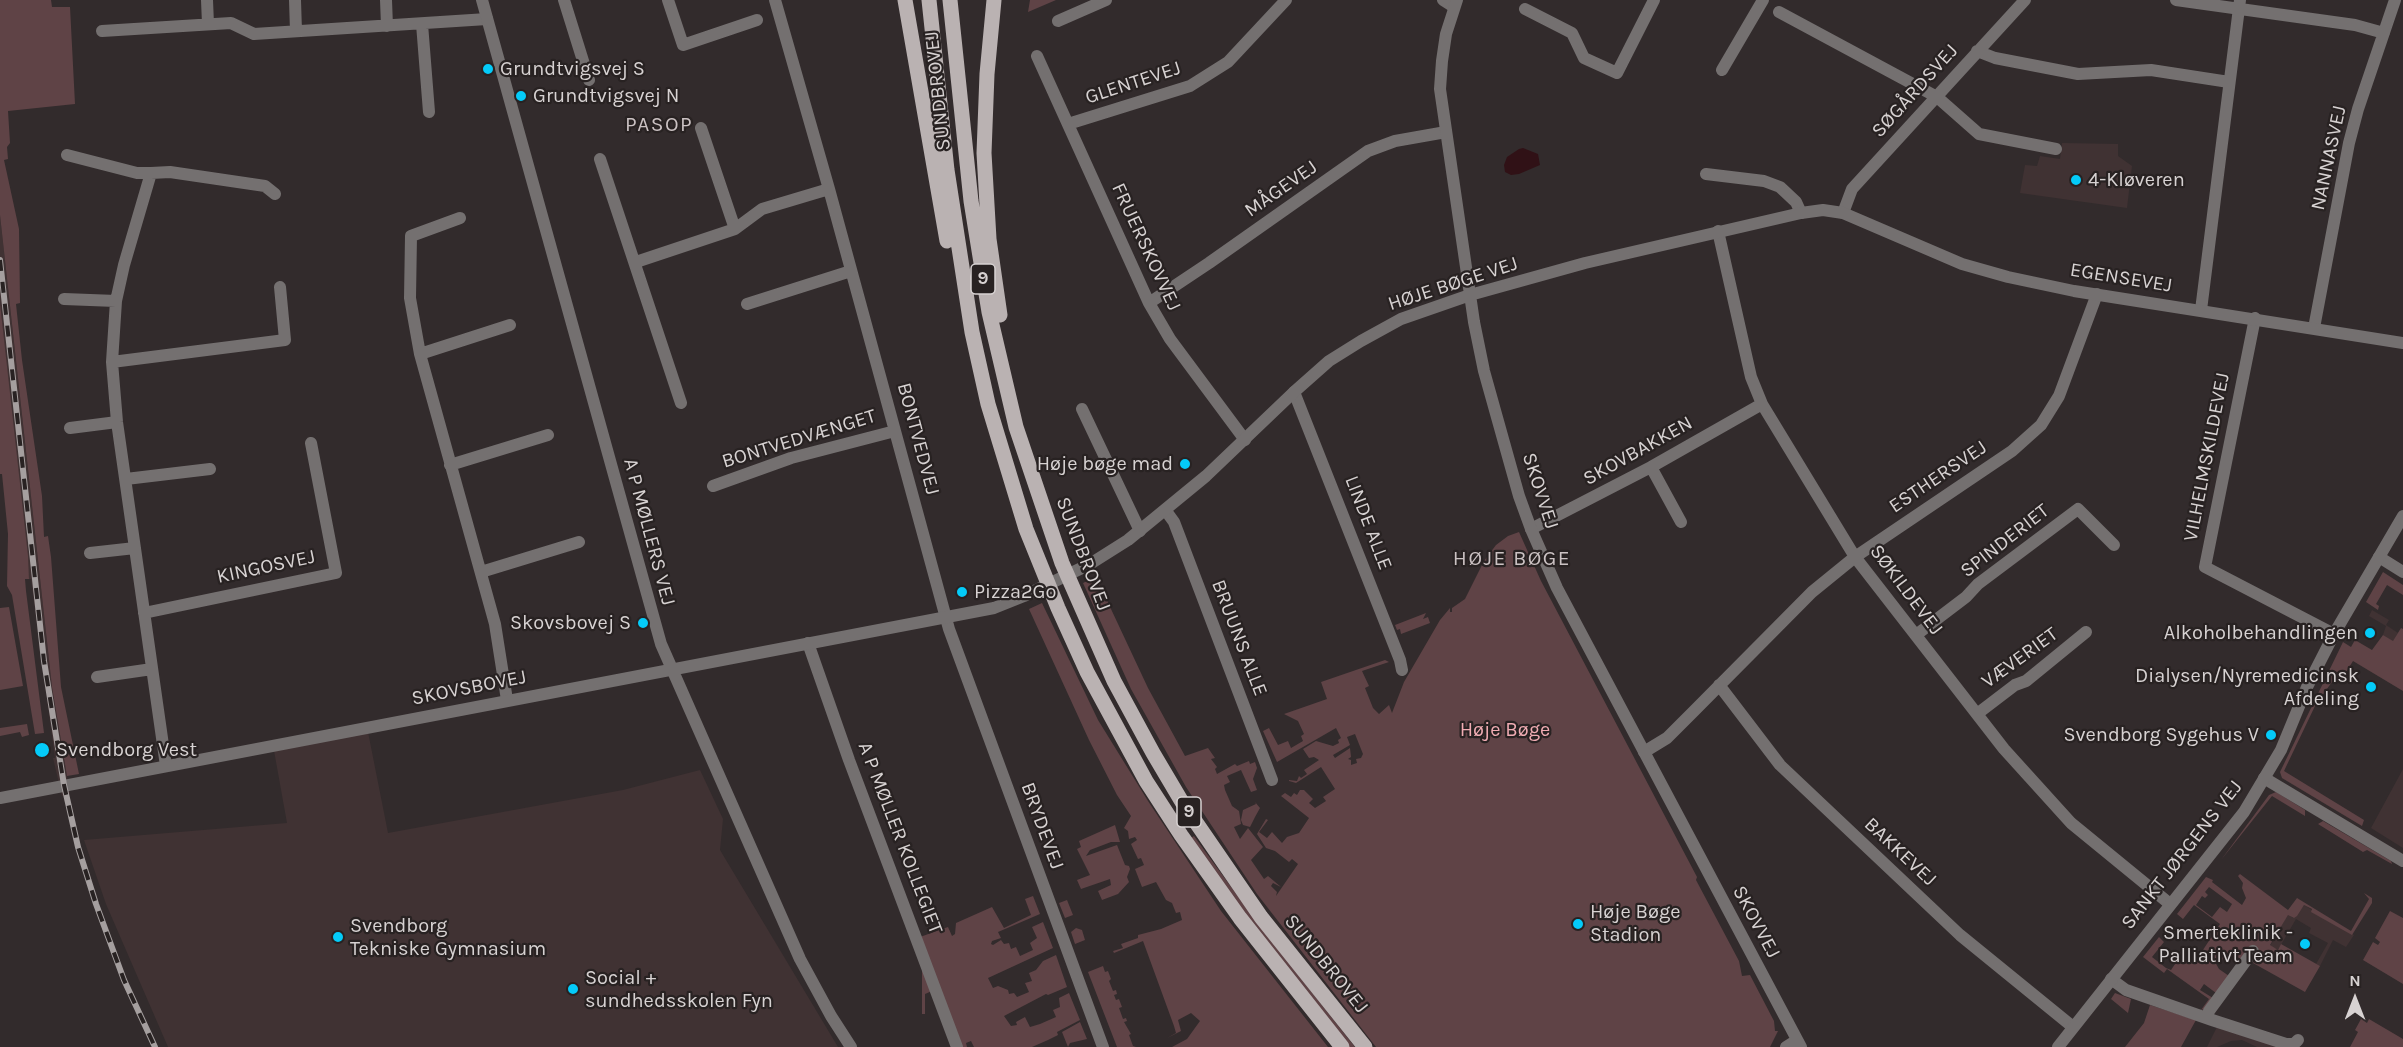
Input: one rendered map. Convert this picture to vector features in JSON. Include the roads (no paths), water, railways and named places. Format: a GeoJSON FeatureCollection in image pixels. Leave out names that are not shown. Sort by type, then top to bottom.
{"type":"FeatureCollection","features":[{"type":"Feature","properties":{"kind":"main road"},"geometry":{"type":"LineString","coordinates":[[904,0],[958,300],[969,346],[988,404]]}},
{"type":"Feature","properties":{"kind":"main road","name":"SUNDBROVEJ"},"geometry":{"type":"LineString","coordinates":[[929,0],[956,237],[972,332],[988,404],[1015,497],[1038,558],[1071,639],[1122,739],[1156,797],[1202,866],[1342,1047]]}},
{"type":"Feature","properties":{"kind":"main road","name":"SUNDBROVEJ"},"geometry":{"type":"LineString","coordinates":[[950,0],[966,160],[986,294],[1016,427],[1057,551],[1095,641],[1161,768],[1213,850],[1261,917],[1365,1047]]}},
{"type":"Feature","properties":{"kind":"main road"},"geometry":{"type":"LineString","coordinates":[[994,0],[987,74],[984,143],[989,239],[1007,350],[1057,551]]}},
{"type":"Feature","properties":{"kind":"street"},"geometry":{"type":"LineString","coordinates":[[207,0],[208,24]]}},
{"type":"Feature","properties":{"kind":"street"},"geometry":{"type":"LineString","coordinates":[[295,0],[296,31]]}},
{"type":"Feature","properties":{"kind":"street"},"geometry":{"type":"LineString","coordinates":[[386,0],[387,26]]}},
{"type":"Feature","properties":{"kind":"street","name":"A P MØLLERS VEJ"},"geometry":{"type":"LineString","coordinates":[[482,0],[656,631],[670,669],[800,959],[851,1047]]}},
{"type":"Feature","properties":{"kind":"street"},"geometry":{"type":"LineString","coordinates":[[564,0],[589,80]]}},
{"type":"Feature","properties":{"kind":"street"},"geometry":{"type":"LineString","coordinates":[[668,0],[683,45],[757,20]]}},
{"type":"Feature","properties":{"kind":"street","name":"BONTVEDVEJ"},"geometry":{"type":"LineString","coordinates":[[775,0],[947,618]]}},
{"type":"Feature","properties":{"kind":"street"},"geometry":{"type":"LineString","coordinates":[[1058,21],[1106,0]]}},
{"type":"Feature","properties":{"kind":"street","name":"GLENTEVEJ"},"geometry":{"type":"LineString","coordinates":[[1068,124],[1190,86],[1228,62],[1286,0]]}},
{"type":"Feature","properties":{"kind":"street"},"geometry":{"type":"LineString","coordinates":[[1525,9],[1572,33],[1584,58],[1617,73],[1654,0]]}},
{"type":"Feature","properties":{"kind":"street"},"geometry":{"type":"LineString","coordinates":[[1722,70],[1763,0]]}},
{"type":"Feature","properties":{"kind":"street","name":"SØGÅRDSVEJ"},"geometry":{"type":"LineString","coordinates":[[1844,213],[1852,189],[2025,0]]}},
{"type":"Feature","properties":{"kind":"street"},"geometry":{"type":"LineString","coordinates":[[2176,0],[2240,4],[2355,25],[2384,33]]}},
{"type":"Feature","properties":{"kind":"street","name":"NANNASVEJ"},"geometry":{"type":"LineString","coordinates":[[2314,328],[2349,143],[2358,109],[2395,0]]}},
{"type":"Feature","properties":{"kind":"street","name":"SKOVVEJ"},"geometry":{"type":"LineString","coordinates":[[1451,2],[1440,89],[1470,295],[1484,371],[1519,496],[1557,588],[1799,1044]]}},
{"type":"Feature","properties":{"kind":"street"},"geometry":{"type":"LineString","coordinates":[[2201,310],[2240,4]]}},
{"type":"Feature","properties":{"kind":"street"},"geometry":{"type":"LineString","coordinates":[[1779,12],[1936,97],[1979,134],[2056,149]]}},
{"type":"Feature","properties":{"kind":"street"},"geometry":{"type":"LineString","coordinates":[[102,31],[231,23],[254,34],[487,19]]}},
{"type":"Feature","properties":{"kind":"street"},"geometry":{"type":"LineString","coordinates":[[422,24],[429,111]]}},
{"type":"Feature","properties":{"kind":"street"},"geometry":{"type":"LineString","coordinates":[[1977,51],[1995,58],[2078,74],[2151,70],[2229,82]]}},
{"type":"Feature","properties":{"kind":"street","name":"FRUERSKOVVEJ"},"geometry":{"type":"LineString","coordinates":[[1037,56],[1149,303],[1170,339],[1245,440]]}},
{"type":"Feature","properties":{"kind":"street"},"geometry":{"type":"LineString","coordinates":[[701,128],[735,229]]}},
{"type":"Feature","properties":{"kind":"street","name":"MÅGEVEJ"},"geometry":{"type":"LineString","coordinates":[[1149,303],[1368,151],[1395,141],[1446,132]]}},
{"type":"Feature","properties":{"kind":"street"},"geometry":{"type":"LineString","coordinates":[[67,155],[137,173],[170,172],[266,186],[275,194]]}},
{"type":"Feature","properties":{"kind":"street"},"geometry":{"type":"LineString","coordinates":[[600,159],[681,403]]}},
{"type":"Feature","properties":{"kind":"street"},"geometry":{"type":"LineString","coordinates":[[151,173],[116,301],[112,362],[117,422],[166,766]]}},
{"type":"Feature","properties":{"kind":"street"},"geometry":{"type":"LineString","coordinates":[[1706,174],[1764,181],[1780,187],[1797,202],[1801,213]]}},
{"type":"Feature","properties":{"kind":"street"},"geometry":{"type":"LineString","coordinates":[[636,262],[735,229],[762,209],[829,189]]}},
{"type":"Feature","properties":{"kind":"street","name":"HØJE BØGE VEJ"},"geometry":{"type":"LineString","coordinates":[[947,618],[984,611],[1024,596],[1090,564],[1166,511],[1329,362],[1401,319],[1470,295],[1585,262],[1801,213],[1822,210],[1844,213]]}},
{"type":"Feature","properties":{"kind":"street","name":"EGENSEVEJ"},"geometry":{"type":"LineString","coordinates":[[1844,213],[1962,264],[2008,277],[2097,294],[2403,343]]}},
{"type":"Feature","properties":{"kind":"street"},"geometry":{"type":"LineString","coordinates":[[460,218],[411,236],[410,298],[420,354],[495,624],[507,700]]}},
{"type":"Feature","properties":{"kind":"street","name":"SØKILDEVEJ"},"geometry":{"type":"LineString","coordinates":[[1718,231],[1751,377],[1762,404],[1855,557],[2004,749],[2071,823],[2170,904]]}},
{"type":"Feature","properties":{"kind":"street"},"geometry":{"type":"LineString","coordinates":[[747,304],[851,271]]}},
{"type":"Feature","properties":{"kind":"street"},"geometry":{"type":"LineString","coordinates":[[112,362],[285,340],[280,287]]}},
{"type":"Feature","properties":{"kind":"street","name":"ESTHERSVEJ"},"geometry":{"type":"LineString","coordinates":[[1644,752],[1667,738],[1812,592],[1855,557],[2012,451],[2041,425],[2059,396],[2097,294]]}},
{"type":"Feature","properties":{"kind":"street"},"geometry":{"type":"LineString","coordinates":[[64,299],[116,301]]}},
{"type":"Feature","properties":{"kind":"street","name":"VILHELMSKILDEVEJ"},"geometry":{"type":"LineString","coordinates":[[2255,318],[2205,567],[2334,634]]}},
{"type":"Feature","properties":{"kind":"street"},"geometry":{"type":"LineString","coordinates":[[420,354],[510,325]]}},
{"type":"Feature","properties":{"kind":"street","name":"LINDE ALLE"},"geometry":{"type":"LineString","coordinates":[[1294,392],[1397,652],[1402,670]]}},
{"type":"Feature","properties":{"kind":"street","name":"SKOVBAKKEN"},"geometry":{"type":"LineString","coordinates":[[1531,529],[1651,467],[1762,404]]}},
{"type":"Feature","properties":{"kind":"street"},"geometry":{"type":"LineString","coordinates":[[1082,409],[1140,531]]}},
{"type":"Feature","properties":{"kind":"street"},"geometry":{"type":"LineString","coordinates":[[70,428],[117,422]]}},
{"type":"Feature","properties":{"kind":"street","name":"BONTVEDVÆNGET"},"geometry":{"type":"LineString","coordinates":[[713,486],[791,458],[896,431]]}},
{"type":"Feature","properties":{"kind":"street"},"geometry":{"type":"LineString","coordinates":[[450,465],[548,435]]}},
{"type":"Feature","properties":{"kind":"street","name":"KINGOSVEJ"},"geometry":{"type":"LineString","coordinates":[[144,613],[336,573],[311,442]]}},
{"type":"Feature","properties":{"kind":"street"},"geometry":{"type":"LineString","coordinates":[[1651,467],[1681,522]]}},
{"type":"Feature","properties":{"kind":"street"},"geometry":{"type":"LineString","coordinates":[[126,479],[210,469]]}},
{"type":"Feature","properties":{"kind":"street","name":"SPINDERIET"},"geometry":{"type":"LineString","coordinates":[[1916,635],[1966,597],[1978,584],[2078,509],[2114,544]]}},
{"type":"Feature","properties":{"kind":"street","name":"BRUUNS ALLE"},"geometry":{"type":"LineString","coordinates":[[1166,511],[1174,522],[1272,780]]}},
{"type":"Feature","properties":{"kind":"street","name":"SANKT JØRGENS VEJ"},"geometry":{"type":"LineString","coordinates":[[2058,1047],[2228,834],[2285,740],[2307,687],[2334,634],[2403,516]]}},
{"type":"Feature","properties":{"kind":"street"},"geometry":{"type":"LineString","coordinates":[[481,572],[579,542]]}},
{"type":"Feature","properties":{"kind":"street"},"geometry":{"type":"LineString","coordinates":[[90,553],[135,548]]}},
{"type":"Feature","properties":{"kind":"street"},"geometry":{"type":"LineString","coordinates":[[2379,557],[2403,572]]}},
{"type":"Feature","properties":{"kind":"street","name":"SKOVSBOVEJ"},"geometry":{"type":"LineString","coordinates":[[0,798],[808,642],[947,618]]}},
{"type":"Feature","properties":{"kind":"street","name":"BRYDEVEJ"},"geometry":{"type":"LineString","coordinates":[[947,618],[958,656],[1103,1047]]}},
{"type":"Feature","properties":{"kind":"street","name":"VÆVERIET"},"geometry":{"type":"LineString","coordinates":[[1977,714],[2015,685],[2026,681],[2086,632]]}},
{"type":"Feature","properties":{"kind":"street","name":"A P MØLLER KOLLEGIET"},"geometry":{"type":"LineString","coordinates":[[808,642],[849,760],[957,1047]]}},
{"type":"Feature","properties":{"kind":"street"},"geometry":{"type":"LineString","coordinates":[[97,677],[152,669]]}},
{"type":"Feature","properties":{"kind":"street","name":"BAKKEVEJ"},"geometry":{"type":"LineString","coordinates":[[1719,685],[1780,765],[1960,935],[2073,1027]]}},
{"type":"Feature","properties":{"kind":"street"},"geometry":{"type":"LineString","coordinates":[[2264,778],[2403,861]]}},
{"type":"Feature","properties":{"kind":"street"},"geometry":{"type":"LineString","coordinates":[[2207,1018],[2209,1011],[2253,951]]}},
{"type":"Feature","properties":{"kind":"street"},"geometry":{"type":"LineString","coordinates":[[2111,979],[2126,990],[2286,1044],[2294,1044],[2298,1040]]}},
{"type":"Feature","properties":{"kind":"street"},"geometry":{"type":"LineString","coordinates":[[1786,1047],[1799,1044]]}},
{"type":"Feature","properties":{"kind":"railway"},"geometry":{"type":"LineString","coordinates":[[0,260],[44,661],[64,785],[78,847],[96,904],[124,980],[155,1047]]}},
{"type":"Feature","properties":{"kind":"place","name":"Grundtvigsvej S"},"geometry":{"type":"Point","coordinates":[488,69]}},
{"type":"Feature","properties":{"kind":"place","name":"Grundtvigsvej N"},"geometry":{"type":"Point","coordinates":[521,96]}},
{"type":"Feature","properties":{"kind":"place","name":"4-Kløveren"},"geometry":{"type":"Point","coordinates":[2076,180]}},
{"type":"Feature","properties":{"kind":"place","name":"Høje bøge mad"},"geometry":{"type":"Point","coordinates":[1185,464]}},
{"type":"Feature","properties":{"kind":"place","name":"Pizza2Go"},"geometry":{"type":"Point","coordinates":[962,592]}},
{"type":"Feature","properties":{"kind":"place","name":"Skovsbovej S"},"geometry":{"type":"Point","coordinates":[643,623]}},
{"type":"Feature","properties":{"kind":"place","name":"Alkoholbehandlingen"},"geometry":{"type":"Point","coordinates":[2370,633]}},
{"type":"Feature","properties":{"kind":"place","name":"Dialysen/Nyremedicinsk Afdeling"},"geometry":{"type":"Point","coordinates":[2371,687]}},
{"type":"Feature","properties":{"kind":"place","name":"Svendborg Sygehus V"},"geometry":{"type":"Point","coordinates":[2271,735]}},
{"type":"Feature","properties":{"kind":"place","name":"Svendborg Vest"},"geometry":{"type":"Point","coordinates":[42,750]}},
{"type":"Feature","properties":{"kind":"place","name":"Høje Bøge Stadion"},"geometry":{"type":"Point","coordinates":[1578,924]}},
{"type":"Feature","properties":{"kind":"place","name":"Svendborg Tekniske Gymnasium"},"geometry":{"type":"Point","coordinates":[338,937]}},
{"type":"Feature","properties":{"kind":"place","name":"Smerteklinik - Palliativt Team"},"geometry":{"type":"Point","coordinates":[2305,944]}},
{"type":"Feature","properties":{"kind":"place","name":"Social + sundhedsskolen Fyn"},"geometry":{"type":"Point","coordinates":[573,989]}},
{"type":"Feature","properties":{"kind":"district","name":"PASOP"},"geometry":{"type":"Point","coordinates":[659,125]}},
{"type":"Feature","properties":{"kind":"district","name":"HØJE BØGE"},"geometry":{"type":"Point","coordinates":[1512,559]}},
{"type":"Feature","properties":{"kind":"park label","name":"Høje Bøge"},"geometry":{"type":"Point","coordinates":[1505,730]}}]}
